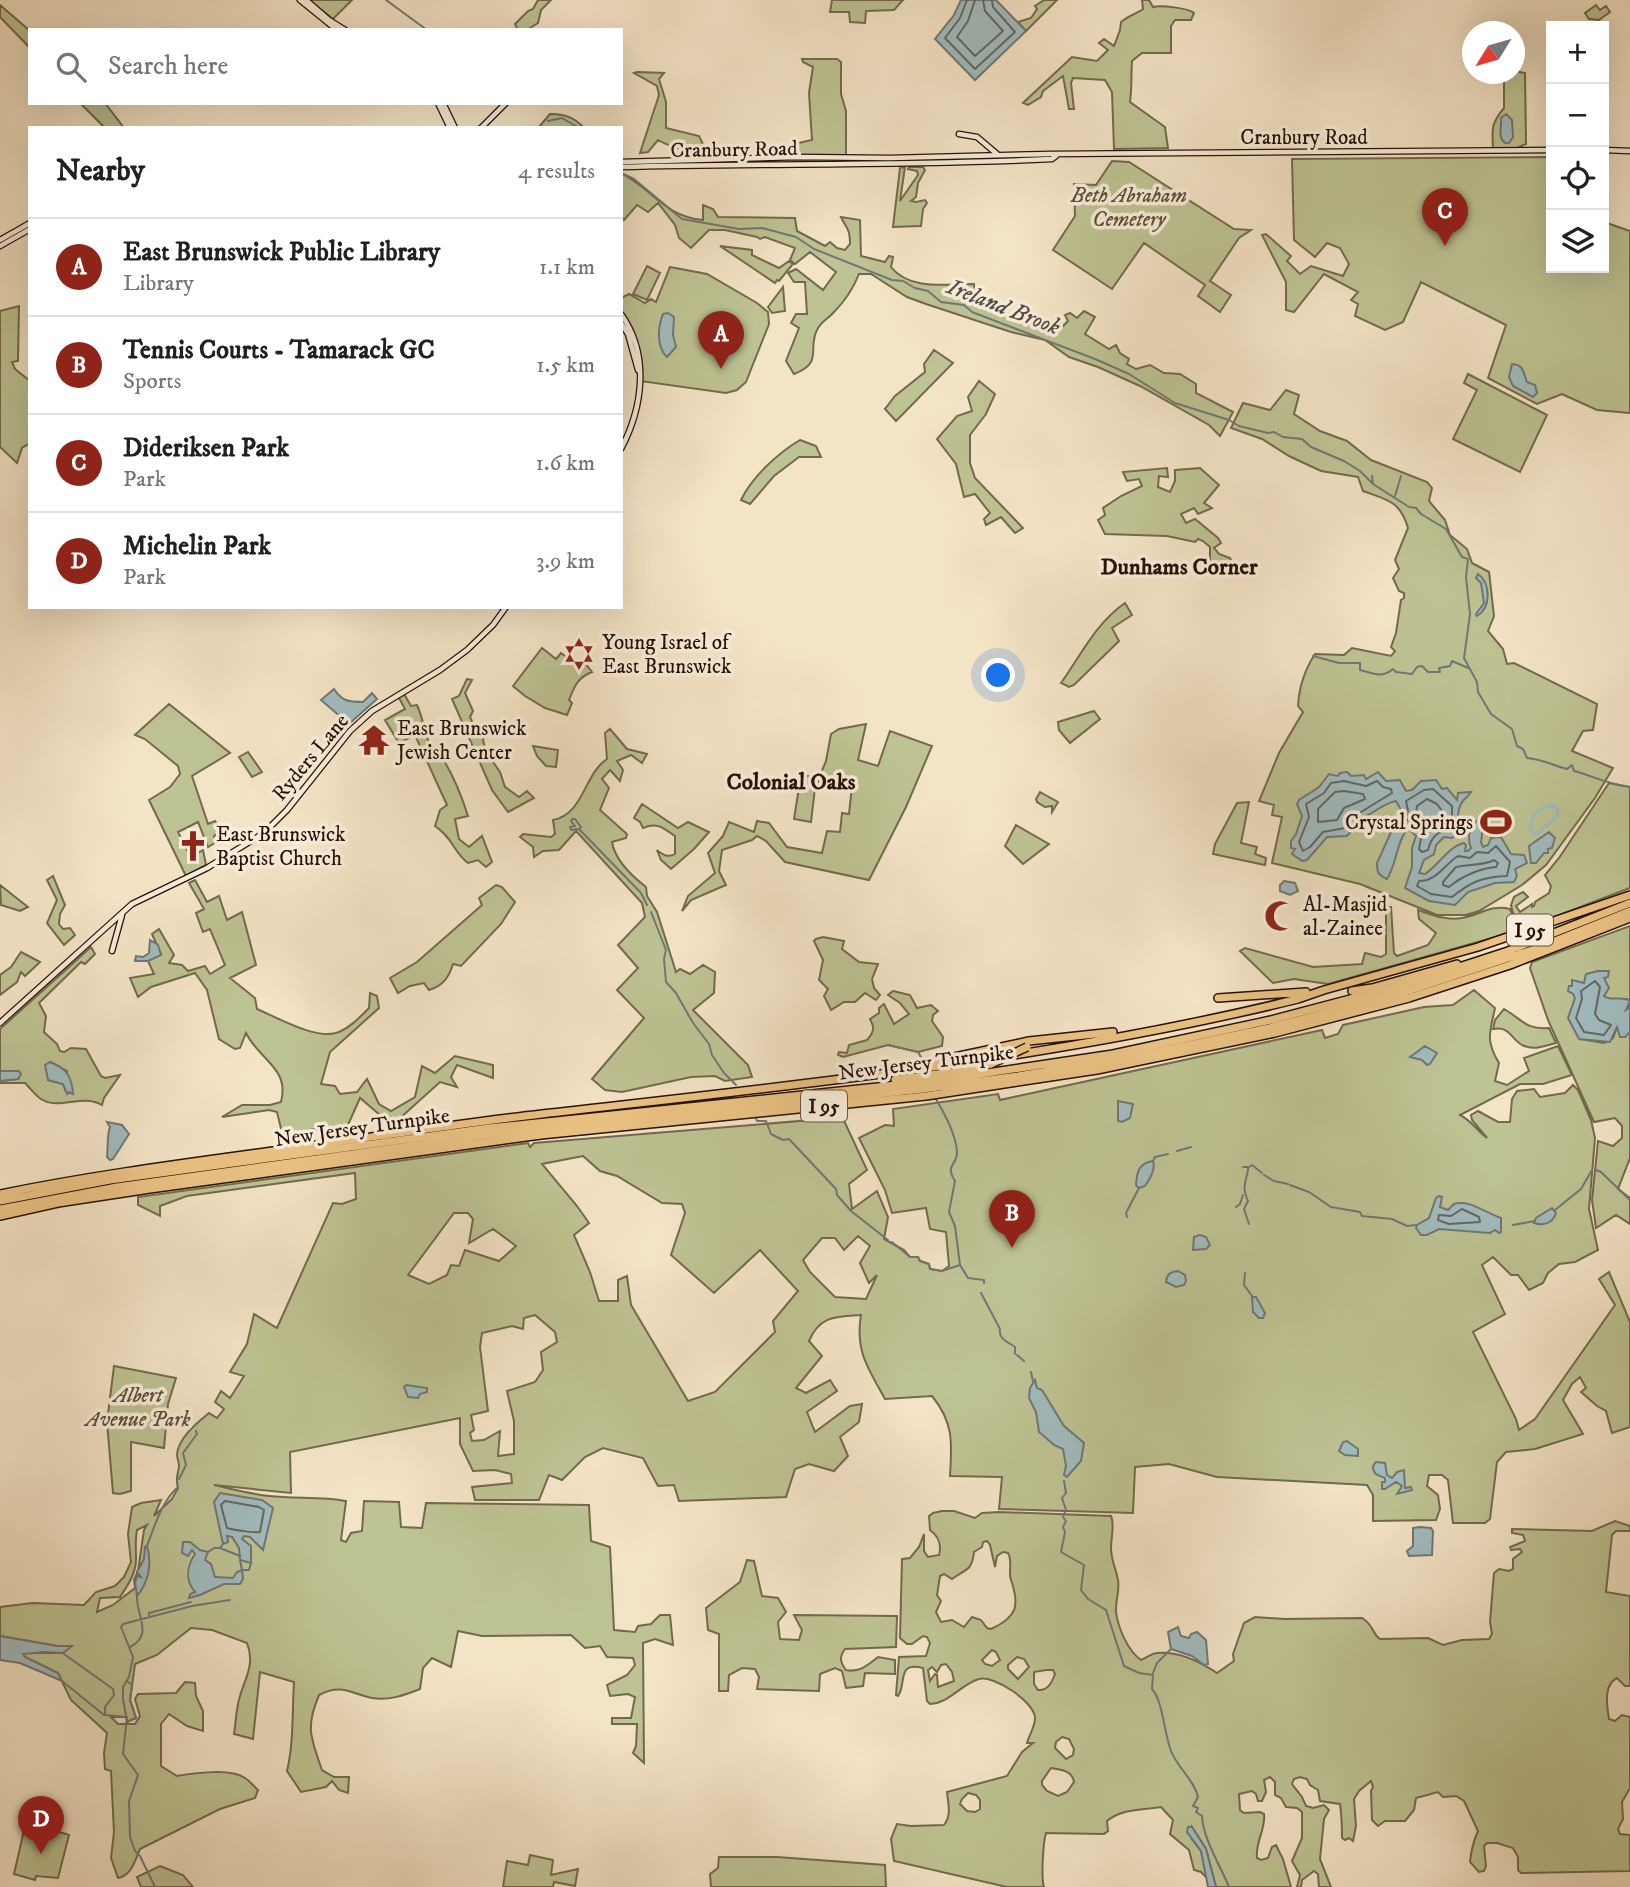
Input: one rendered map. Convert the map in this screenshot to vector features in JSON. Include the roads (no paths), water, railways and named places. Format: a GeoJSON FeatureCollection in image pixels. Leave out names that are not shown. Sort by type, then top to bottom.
{"type":"FeatureCollection","features":[{"type":"Feature","properties":{"kind":"highway","name":"New Jersey Turnpike"},"geometry":{"type":"LineString","coordinates":[[0,1201],[110,1180],[475,1129],[776,1093],[1117,1038],[1267,1006],[1478,947],[1630,895]]}},
{"type":"Feature","properties":{"kind":"highway","name":"New Jersey Turnpike"},"geometry":{"type":"LineString","coordinates":[[0,1194],[138,1169],[488,1121],[776,1093],[934,1081],[1137,1049],[1331,1005],[1407,984],[1508,951],[1630,903]]}},
{"type":"Feature","properties":{"kind":"highway","name":"New Jersey Turnpike"},"geometry":{"type":"LineString","coordinates":[[0,1209],[117,1187],[476,1137],[951,1086],[1133,1057],[1283,1025],[1411,990],[1491,964],[1630,911]]}},
{"type":"Feature","properties":{"kind":"highway","name":"New Jersey Turnpike"},"geometry":{"type":"LineString","coordinates":[[0,1216],[121,1193],[503,1140],[926,1096],[1042,1080],[1275,1034],[1409,998],[1496,970],[1630,918]]}},
{"type":"Feature","properties":{"kind":"highway"},"geometry":{"type":"LineString","coordinates":[[1352,991],[1508,951]]}},
{"type":"Feature","properties":{"kind":"highway"},"geometry":{"type":"LineString","coordinates":[[1218,998],[1287,995],[1324,990]]}},
{"type":"Feature","properties":{"kind":"highway"},"geometry":{"type":"LineString","coordinates":[[1113,1032],[1027,1047],[991,1064],[957,1072],[776,1093],[1029,1041],[1113,1032]]}},
{"type":"Feature","properties":{"kind":"main road"},"geometry":{"type":"LineString","coordinates":[[300,0],[335,28]]}},
{"type":"Feature","properties":{"kind":"main road"},"geometry":{"type":"LineString","coordinates":[[306,0],[342,28]]}},
{"type":"Feature","properties":{"kind":"main road"},"geometry":{"type":"LineString","coordinates":[[442,105],[451,126]]}},
{"type":"Feature","properties":{"kind":"main road"},"geometry":{"type":"LineString","coordinates":[[483,126],[504,105]]}},
{"type":"Feature","properties":{"kind":"main road"},"geometry":{"type":"LineString","coordinates":[[958,134],[972,135],[1001,156]]}},
{"type":"Feature","properties":{"kind":"main road","name":"Cranbury Road"},"geometry":{"type":"LineString","coordinates":[[623,162],[796,156],[890,158],[1546,150]]}},
{"type":"Feature","properties":{"kind":"main road"},"geometry":{"type":"LineString","coordinates":[[1609,150],[1630,150]]}},
{"type":"Feature","properties":{"kind":"main road","name":"Cranbury Road"},"geometry":{"type":"LineString","coordinates":[[623,167],[745,163],[953,163],[1052,159],[1056,156]]}},
{"type":"Feature","properties":{"kind":"main road"},"geometry":{"type":"LineString","coordinates":[[0,240],[28,224]]}},
{"type":"Feature","properties":{"kind":"main road"},"geometry":{"type":"LineString","coordinates":[[0,246],[28,230]]}},
{"type":"Feature","properties":{"kind":"main road"},"geometry":{"type":"LineString","coordinates":[[623,317],[630,327],[640,360],[640,381],[633,425],[623,445]]}},
{"type":"Feature","properties":{"kind":"main road"},"geometry":{"type":"LineString","coordinates":[[623,326],[628,334],[640,381]]}},
{"type":"Feature","properties":{"kind":"main road","name":"Ryders Lane"},"geometry":{"type":"LineString","coordinates":[[0,1023],[140,899],[207,868],[264,833],[287,810],[350,731],[365,717],[467,650],[493,625],[505,609]]}},
{"type":"Feature","properties":{"kind":"main road"},"geometry":{"type":"LineString","coordinates":[[112,951],[124,911]]}},
{"type":"Feature","properties":{"kind":"water"},"geometry":{"type":"Polygon","coordinates":[[[961,0],[996,0],[1026,31],[975,80],[935,39],[954,15],[961,0]]]}},
{"type":"Feature","properties":{"kind":"water"},"geometry":{"type":"Polygon","coordinates":[[[1506,114],[1512,120],[1513,137],[1509,143],[1505,143],[1500,135],[1501,118],[1506,114]]]}},
{"type":"Feature","properties":{"kind":"water"},"geometry":{"type":"Polygon","coordinates":[[[668,313],[674,317],[673,335],[676,347],[667,357],[661,348],[659,336],[663,314],[668,313]]]}},
{"type":"Feature","properties":{"kind":"water"},"geometry":{"type":"Polygon","coordinates":[[[1512,364],[1521,367],[1527,382],[1535,385],[1537,393],[1533,397],[1513,386],[1509,377],[1512,364]]]}},
{"type":"Feature","properties":{"kind":"water"},"geometry":{"type":"Polygon","coordinates":[[[1478,574],[1485,583],[1488,595],[1485,607],[1477,616],[1484,603],[1481,583],[1476,578],[1478,574]]]}},
{"type":"Feature","properties":{"kind":"water"},"geometry":{"type":"Polygon","coordinates":[[[334,689],[349,701],[363,702],[372,693],[377,699],[349,724],[321,700],[334,689]]]}},
{"type":"Feature","properties":{"kind":"water"},"geometry":{"type":"Polygon","coordinates":[[[1347,772],[1351,776],[1364,775],[1366,779],[1378,772],[1386,781],[1400,780],[1406,791],[1412,790],[1421,781],[1436,780],[1442,789],[1447,788],[1457,800],[1458,793],[1471,792],[1460,806],[1455,835],[1452,838],[1444,837],[1436,845],[1434,854],[1424,860],[1419,873],[1425,874],[1459,845],[1464,843],[1465,851],[1468,851],[1471,848],[1470,831],[1481,817],[1484,819],[1481,842],[1483,847],[1488,845],[1491,838],[1501,837],[1511,854],[1524,855],[1527,863],[1515,869],[1517,876],[1514,882],[1495,883],[1468,892],[1455,905],[1429,901],[1405,888],[1412,867],[1412,848],[1416,836],[1408,828],[1387,879],[1378,871],[1377,863],[1401,810],[1396,801],[1354,820],[1354,828],[1347,836],[1327,837],[1307,860],[1302,861],[1292,854],[1295,849],[1291,848],[1291,841],[1302,816],[1297,804],[1299,800],[1319,787],[1329,774],[1338,776],[1347,772]]]}},
{"type":"Feature","properties":{"kind":"water"},"geometry":{"type":"Polygon","coordinates":[[[1549,832],[1555,838],[1552,848],[1536,863],[1531,863],[1529,846],[1549,832]]]}},
{"type":"Feature","properties":{"kind":"water"},"geometry":{"type":"Polygon","coordinates":[[[1284,881],[1295,883],[1298,891],[1290,895],[1280,891],[1280,885],[1284,881]]]}},
{"type":"Feature","properties":{"kind":"water"},"geometry":{"type":"Polygon","coordinates":[[[150,940],[158,945],[161,955],[148,961],[135,961],[136,956],[143,957],[149,953],[150,940]]]}},
{"type":"Feature","properties":{"kind":"water"},"geometry":{"type":"Polygon","coordinates":[[[1609,971],[1608,977],[1604,978],[1609,988],[1604,996],[1630,1001],[1626,1010],[1630,1007],[1630,1032],[1625,1037],[1620,1037],[1617,1027],[1610,1042],[1579,1039],[1568,1018],[1575,998],[1568,991],[1572,980],[1584,983],[1586,974],[1609,971]]]}},
{"type":"Feature","properties":{"kind":"water"},"geometry":{"type":"Polygon","coordinates":[[[1425,1046],[1437,1053],[1427,1065],[1422,1060],[1410,1057],[1425,1046]]]}},
{"type":"Feature","properties":{"kind":"water"},"geometry":{"type":"Polygon","coordinates":[[[50,1062],[67,1074],[73,1094],[67,1094],[63,1084],[48,1080],[45,1065],[50,1062]]]}},
{"type":"Feature","properties":{"kind":"water"},"geometry":{"type":"Polygon","coordinates":[[[0,1071],[19,1071],[21,1074],[18,1079],[0,1081],[0,1071]]]}},
{"type":"Feature","properties":{"kind":"water"},"geometry":{"type":"Polygon","coordinates":[[[1118,1101],[1133,1104],[1130,1118],[1122,1122],[1118,1121],[1118,1101]]]}},
{"type":"Feature","properties":{"kind":"water"},"geometry":{"type":"Polygon","coordinates":[[[107,1122],[122,1125],[129,1134],[110,1160],[107,1157],[110,1127],[107,1122]]]}},
{"type":"Feature","properties":{"kind":"water"},"geometry":{"type":"Polygon","coordinates":[[[1153,1161],[1151,1177],[1145,1186],[1139,1188],[1136,1185],[1140,1168],[1153,1161]]]}},
{"type":"Feature","properties":{"kind":"water"},"geometry":{"type":"Polygon","coordinates":[[[1439,1196],[1442,1197],[1440,1207],[1448,1210],[1454,1204],[1466,1203],[1501,1218],[1501,1232],[1439,1229],[1421,1235],[1417,1225],[1429,1218],[1439,1196]]]}},
{"type":"Feature","properties":{"kind":"water"},"geometry":{"type":"Polygon","coordinates":[[[1552,1208],[1556,1213],[1550,1221],[1545,1224],[1534,1223],[1536,1218],[1552,1208]]]}},
{"type":"Feature","properties":{"kind":"water"},"geometry":{"type":"Polygon","coordinates":[[[1194,1237],[1206,1237],[1210,1245],[1206,1249],[1193,1250],[1194,1237]]]}},
{"type":"Feature","properties":{"kind":"water"},"geometry":{"type":"Polygon","coordinates":[[[1178,1271],[1185,1275],[1184,1285],[1176,1287],[1166,1282],[1169,1274],[1178,1271]]]}},
{"type":"Feature","properties":{"kind":"water"},"geometry":{"type":"Polygon","coordinates":[[[1252,1297],[1256,1297],[1265,1313],[1263,1318],[1253,1312],[1252,1297]]]}},
{"type":"Feature","properties":{"kind":"water"},"geometry":{"type":"Polygon","coordinates":[[[1035,1380],[1037,1388],[1042,1390],[1064,1426],[1084,1443],[1081,1461],[1067,1477],[1064,1475],[1066,1466],[1063,1449],[1039,1432],[1036,1412],[1029,1398],[1030,1388],[1035,1380]]]}},
{"type":"Feature","properties":{"kind":"water"},"geometry":{"type":"Polygon","coordinates":[[[404,1387],[427,1388],[427,1392],[420,1394],[418,1398],[408,1397],[404,1387]]]}},
{"type":"Feature","properties":{"kind":"water"},"geometry":{"type":"Polygon","coordinates":[[[1347,1441],[1358,1449],[1358,1456],[1345,1455],[1339,1451],[1343,1442],[1347,1441]]]}},
{"type":"Feature","properties":{"kind":"water"},"geometry":{"type":"Polygon","coordinates":[[[1376,1462],[1385,1463],[1387,1475],[1392,1478],[1397,1472],[1404,1470],[1405,1488],[1411,1487],[1412,1490],[1397,1494],[1402,1486],[1396,1482],[1382,1489],[1385,1478],[1374,1472],[1373,1466],[1376,1462]]]}},
{"type":"Feature","properties":{"kind":"water"},"geometry":{"type":"Polygon","coordinates":[[[220,1493],[262,1500],[273,1508],[263,1550],[250,1537],[244,1536],[242,1539],[251,1546],[251,1563],[240,1560],[239,1548],[232,1537],[227,1536],[228,1542],[223,1544],[214,1502],[220,1493]]]}},
{"type":"Feature","properties":{"kind":"water"},"geometry":{"type":"Polygon","coordinates":[[[1413,1528],[1431,1528],[1433,1531],[1432,1555],[1409,1556],[1407,1551],[1413,1546],[1413,1528]]]}},
{"type":"Feature","properties":{"kind":"water"},"geometry":{"type":"Polygon","coordinates":[[[183,1542],[190,1542],[200,1550],[208,1552],[205,1560],[211,1564],[215,1577],[233,1578],[242,1570],[243,1579],[240,1584],[224,1584],[189,1598],[190,1594],[195,1592],[188,1574],[195,1554],[192,1550],[188,1556],[182,1553],[183,1542]]]}},
{"type":"Feature","properties":{"kind":"water"},"geometry":{"type":"Polygon","coordinates":[[[147,1546],[148,1572],[137,1596],[135,1583],[137,1576],[141,1577],[137,1572],[147,1546]]]}},
{"type":"Feature","properties":{"kind":"water"},"geometry":{"type":"Polygon","coordinates":[[[1178,1627],[1181,1636],[1189,1638],[1197,1632],[1206,1640],[1208,1664],[1204,1665],[1192,1656],[1171,1649],[1168,1632],[1178,1627]]]}},
{"type":"Feature","properties":{"kind":"water"},"geometry":{"type":"Polygon","coordinates":[[[0,1636],[72,1646],[63,1653],[23,1654],[58,1673],[62,1681],[20,1663],[0,1660],[0,1636]]]}},
{"type":"Feature","properties":{"kind":"water"},"geometry":{"type":"Polygon","coordinates":[[[1188,1827],[1192,1827],[1206,1849],[1216,1887],[1208,1887],[1201,1851],[1187,1832],[1188,1827]]]}},
{"type":"Feature","properties":{"kind":"waterway","name":"Ireland Brook"},"geometry":{"type":"LineString","coordinates":[[386,0],[424,28]]}},
{"type":"Feature","properties":{"kind":"waterway","name":"Ireland Brook"},"geometry":{"type":"LineString","coordinates":[[548,121],[562,118],[576,126]]}},
{"type":"Feature","properties":{"kind":"waterway","name":"Ireland Brook"},"geometry":{"type":"LineString","coordinates":[[623,174],[634,179],[682,219],[739,229],[762,228],[796,237],[814,249],[892,280],[903,281],[928,291],[941,302],[964,305],[972,312],[1095,359],[1129,374],[1175,403],[1229,420],[1239,426],[1302,439],[1311,447],[1360,471],[1373,484]]}},
{"type":"Feature","properties":{"kind":"waterway","name":"Ireland Brook"},"geometry":{"type":"LineString","coordinates":[[1372,476],[1373,484],[1409,507],[1416,508],[1446,529],[1462,557],[1468,559],[1466,577],[1470,614],[1464,658],[1477,682],[1478,692],[1491,714],[1512,729],[1517,746],[1523,749],[1527,758],[1567,769],[1572,765],[1574,771],[1630,787]]}},
{"type":"Feature","properties":{"kind":"waterway"},"geometry":{"type":"LineString","coordinates":[[1395,496],[1401,476]]}},
{"type":"Feature","properties":{"kind":"waterway"},"geometry":{"type":"LineString","coordinates":[[1313,656],[1339,663],[1360,663],[1360,670],[1377,674],[1385,674],[1393,669],[1396,672],[1412,674],[1417,667],[1422,666],[1428,672],[1440,672],[1439,668],[1450,666],[1452,661],[1468,668]]}},
{"type":"Feature","properties":{"kind":"waterway"},"geometry":{"type":"LineString","coordinates":[[1530,827],[1535,813],[1549,805],[1557,808],[1558,815],[1537,834],[1530,830]]}},
{"type":"Feature","properties":{"kind":"waterway"},"geometry":{"type":"LineString","coordinates":[[572,819],[581,827],[579,829],[571,830],[570,827],[575,826],[572,819]]}},
{"type":"Feature","properties":{"kind":"waterway"},"geometry":{"type":"LineString","coordinates":[[579,829],[641,893],[647,905]]}},
{"type":"Feature","properties":{"kind":"waterway"},"geometry":{"type":"LineString","coordinates":[[651,912],[666,950],[666,982],[709,1044],[712,1055],[724,1073],[736,1085]]}},
{"type":"Feature","properties":{"kind":"waterway"},"geometry":{"type":"LineString","coordinates":[[888,1045],[918,1052],[922,1059]]}},
{"type":"Feature","properties":{"kind":"waterway"},"geometry":{"type":"LineString","coordinates":[[936,1099],[956,1144],[957,1156],[951,1168],[955,1181],[949,1212],[955,1226],[960,1265]]}},
{"type":"Feature","properties":{"kind":"waterway"},"geometry":{"type":"LineString","coordinates":[[756,1118],[757,1121],[766,1121],[771,1134],[783,1140],[789,1139],[836,1189],[837,1195],[851,1211],[888,1240]]}},
{"type":"Feature","properties":{"kind":"waterway"},"geometry":{"type":"LineString","coordinates":[[1177,1151],[1191,1147]]}},
{"type":"Feature","properties":{"kind":"waterway"},"geometry":{"type":"LineString","coordinates":[[1153,1161],[1155,1157],[1168,1154]]}},
{"type":"Feature","properties":{"kind":"waterway"},"geometry":{"type":"LineString","coordinates":[[1249,1167],[1252,1165],[1262,1173]]}},
{"type":"Feature","properties":{"kind":"waterway"},"geometry":{"type":"LineString","coordinates":[[1243,1167],[1248,1167],[1245,1189],[1248,1201],[1244,1209],[1249,1224]]}},
{"type":"Feature","properties":{"kind":"waterway"},"geometry":{"type":"LineString","coordinates":[[1555,1210],[1581,1189],[1592,1170]]}},
{"type":"Feature","properties":{"kind":"waterway"},"geometry":{"type":"LineString","coordinates":[[1596,1170],[1630,1200]]}},
{"type":"Feature","properties":{"kind":"waterway"},"geometry":{"type":"LineString","coordinates":[[1264,1175],[1274,1181],[1288,1184]]}},
{"type":"Feature","properties":{"kind":"waterway"},"geometry":{"type":"LineString","coordinates":[[1290,1185],[1309,1192],[1331,1207],[1360,1212],[1362,1216],[1392,1219],[1407,1226],[1416,1225]]}},
{"type":"Feature","properties":{"kind":"waterway"},"geometry":{"type":"LineString","coordinates":[[1127,1217],[1126,1213],[1139,1188]]}},
{"type":"Feature","properties":{"kind":"waterway"},"geometry":{"type":"LineString","coordinates":[[1236,1207],[1243,1195]]}},
{"type":"Feature","properties":{"kind":"waterway"},"geometry":{"type":"LineString","coordinates":[[1513,1225],[1535,1221]]}},
{"type":"Feature","properties":{"kind":"waterway"},"geometry":{"type":"LineString","coordinates":[[892,1242],[910,1257],[918,1257],[920,1261],[929,1264],[930,1269],[942,1271],[960,1265],[968,1278],[984,1280],[984,1283]]}},
{"type":"Feature","properties":{"kind":"waterway"},"geometry":{"type":"LineString","coordinates":[[1245,1273],[1244,1285],[1252,1296]]}},
{"type":"Feature","properties":{"kind":"waterway"},"geometry":{"type":"LineString","coordinates":[[981,1293],[1004,1340],[1015,1347],[1015,1354]]}},
{"type":"Feature","properties":{"kind":"waterway"},"geometry":{"type":"LineString","coordinates":[[1017,1355],[1024,1361]]}},
{"type":"Feature","properties":{"kind":"waterway"},"geometry":{"type":"LineString","coordinates":[[1031,1372],[1033,1381]]}},
{"type":"Feature","properties":{"kind":"waterway"},"geometry":{"type":"LineString","coordinates":[[179,1479],[186,1465],[183,1453],[197,1434],[196,1431]]}},
{"type":"Feature","properties":{"kind":"waterway"},"geometry":{"type":"LineString","coordinates":[[1064,1481],[1066,1493],[1062,1498],[1066,1510]]}},
{"type":"Feature","properties":{"kind":"waterway"},"geometry":{"type":"LineString","coordinates":[[147,1546],[163,1506],[178,1487]]}},
{"type":"Feature","properties":{"kind":"waterway"},"geometry":{"type":"LineString","coordinates":[[1065,1512],[1061,1552],[1084,1565],[1081,1590],[1088,1599],[1106,1610],[1124,1666],[1139,1673],[1153,1675],[1152,1689],[1159,1701],[1171,1751],[1196,1791],[1198,1797],[1193,1806],[1198,1808],[1196,1812],[1202,1816],[1209,1843],[1229,1887]]}},
{"type":"Feature","properties":{"kind":"waterway"},"geometry":{"type":"LineString","coordinates":[[208,1552],[220,1548],[223,1544]]}},
{"type":"Feature","properties":{"kind":"waterway"},"geometry":{"type":"LineString","coordinates":[[220,1548],[240,1556]]}},
{"type":"Feature","properties":{"kind":"waterway"},"geometry":{"type":"LineString","coordinates":[[240,1560],[242,1570],[249,1570],[251,1563]]}},
{"type":"Feature","properties":{"kind":"waterway"},"geometry":{"type":"LineString","coordinates":[[130,1647],[141,1637],[142,1631],[137,1596]]}},
{"type":"Feature","properties":{"kind":"waterway"},"geometry":{"type":"LineString","coordinates":[[126,1716],[123,1687],[129,1677],[133,1657],[121,1627],[123,1624],[192,1606],[230,1600]]}},
{"type":"Feature","properties":{"kind":"waterway"},"geometry":{"type":"LineString","coordinates":[[149,1617],[149,1613],[191,1602]]}},
{"type":"Feature","properties":{"kind":"waterway"},"geometry":{"type":"LineString","coordinates":[[1153,1673],[1157,1663],[1171,1649]]}},
{"type":"Feature","properties":{"kind":"waterway"},"geometry":{"type":"LineString","coordinates":[[64,1654],[113,1689],[114,1695],[105,1707],[105,1715],[127,1717],[123,1754],[138,1775],[129,1801],[130,1837],[155,1887]]}},
{"type":"Feature","properties":{"kind":"waterway"},"geometry":{"type":"LineString","coordinates":[[62,1681],[104,1715]]}},
{"type":"Feature","properties":{"kind":"waterway"},"geometry":{"type":"LineString","coordinates":[[128,1682],[132,1685],[130,1700],[136,1718],[129,1721]]}},
{"type":"Feature","properties":{"kind":"place","name":"Dideriksen Park"},"geometry":{"type":"Point","coordinates":[1445,246]}},
{"type":"Feature","properties":{"kind":"place","name":"East Brunswick Public Library"},"geometry":{"type":"Point","coordinates":[721,369]}},
{"type":"Feature","properties":{"kind":"place","name":"Young Israel of East Brunswick"},"geometry":{"type":"Point","coordinates":[579,654]}},
{"type":"Feature","properties":{"kind":"place","name":"East Brunswick Jewish Center"},"geometry":{"type":"Point","coordinates":[374,740]}},
{"type":"Feature","properties":{"kind":"place","name":"Crystal Springs"},"geometry":{"type":"Point","coordinates":[1496,822]}},
{"type":"Feature","properties":{"kind":"place","name":"East Brunswick Baptist Church"},"geometry":{"type":"Point","coordinates":[193,846]}},
{"type":"Feature","properties":{"kind":"place","name":"Al-Masjid al-Zainee"},"geometry":{"type":"Point","coordinates":[1280,916]}},
{"type":"Feature","properties":{"kind":"place","name":"Tennis Courts - Tamarack GC"},"geometry":{"type":"Point","coordinates":[1012,1248]}},
{"type":"Feature","properties":{"kind":"place","name":"Michelin Park"},"geometry":{"type":"Point","coordinates":[41,1854]}},
{"type":"Feature","properties":{"kind":"district","name":"Dunhams Corner"},"geometry":{"type":"Point","coordinates":[1179,566]}},
{"type":"Feature","properties":{"kind":"district","name":"Colonial Oaks"},"geometry":{"type":"Point","coordinates":[791,781]}},
{"type":"Feature","properties":{"kind":"park label","name":"Beth Abraham Cemetery"},"geometry":{"type":"Point","coordinates":[1129,207]}},
{"type":"Feature","properties":{"kind":"park label","name":"Albert Avenue Park"},"geometry":{"type":"Point","coordinates":[138,1407]}}]}
